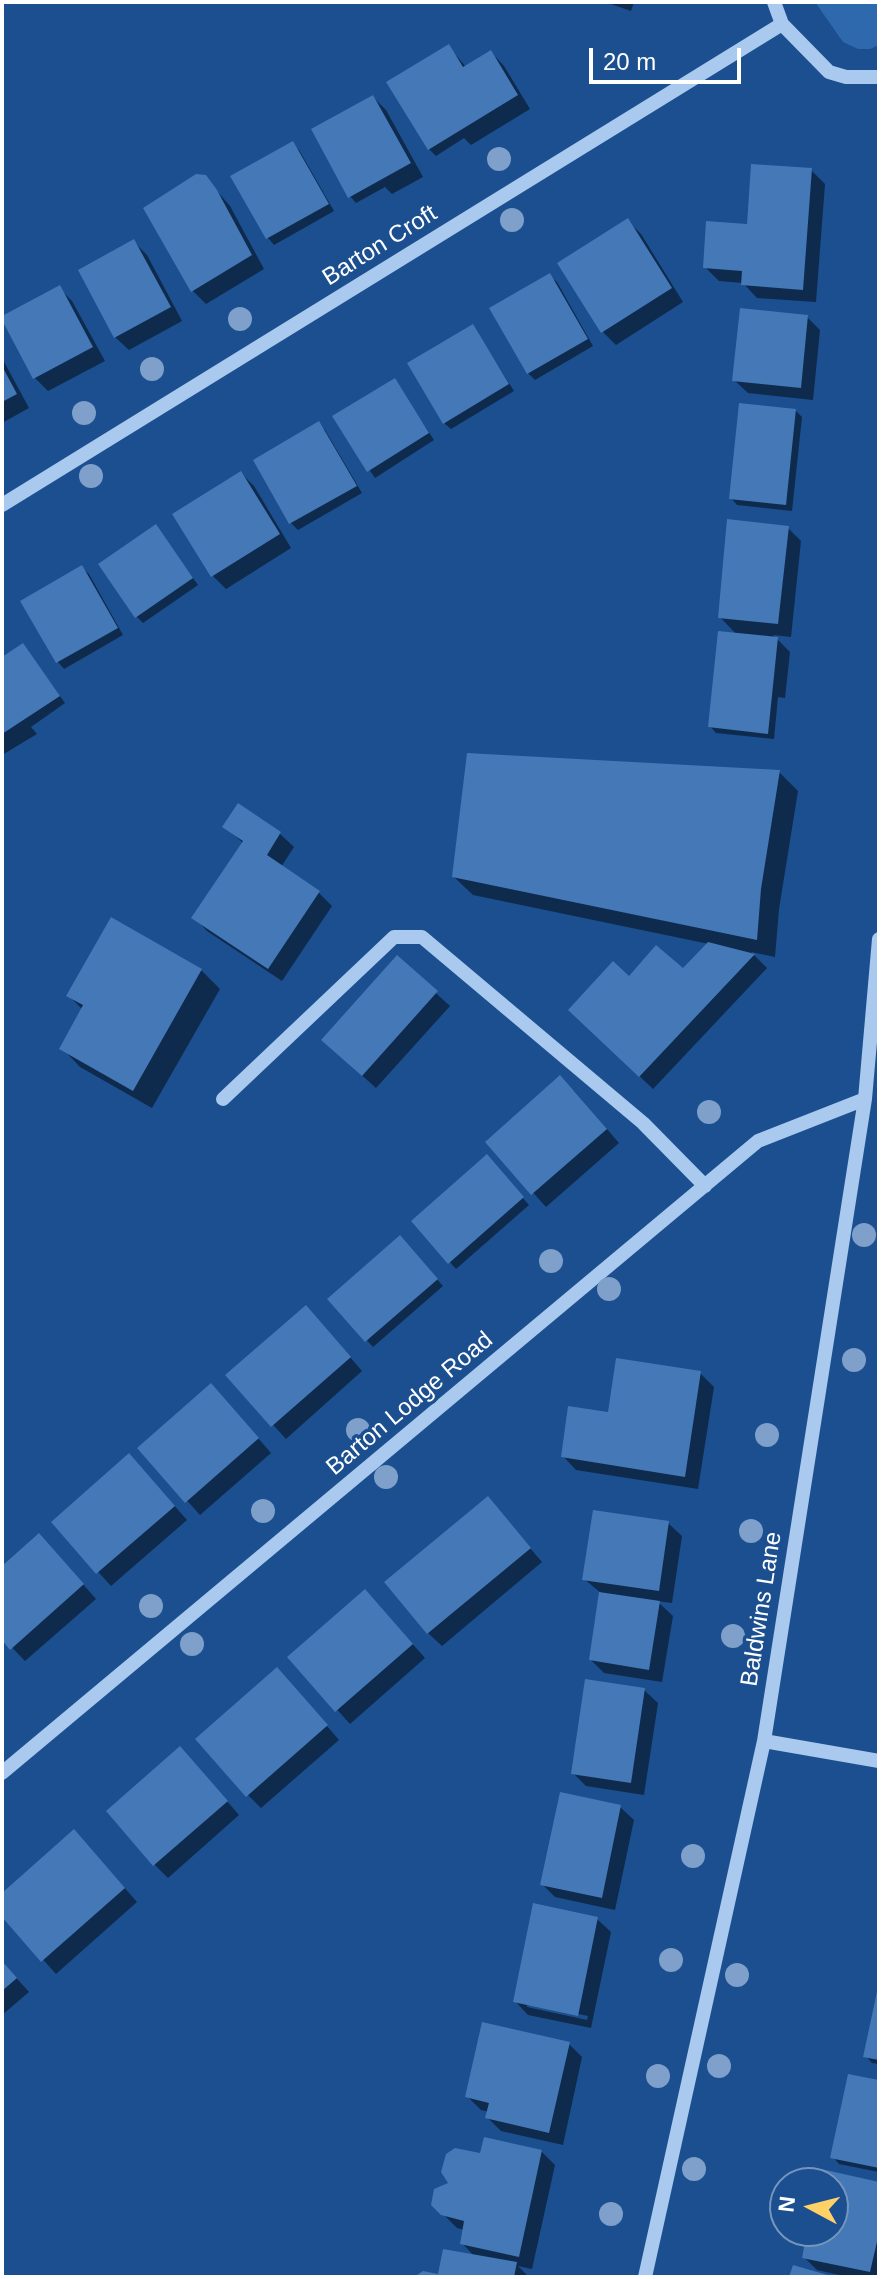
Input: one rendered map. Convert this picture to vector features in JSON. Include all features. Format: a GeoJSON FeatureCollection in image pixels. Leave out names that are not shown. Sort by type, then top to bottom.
{"type":"FeatureCollection","features":[{"type":"Feature","properties":{"kind":"street"},"geometry":{"type":"LineString","coordinates":[[774,2],[782,24],[829,72],[846,77],[879,77]]}},
{"type":"Feature","properties":{"kind":"street","name":"Barton Croft"},"geometry":{"type":"LineString","coordinates":[[2,505],[782,24]]}},
{"type":"Feature","properties":{"kind":"street"},"geometry":{"type":"LineString","coordinates":[[223,1099],[394,937],[422,937],[643,1123],[705,1186]]}},
{"type":"Feature","properties":{"kind":"street","name":"Baldwins Lane"},"geometry":{"type":"LineString","coordinates":[[645,2277],[764,1741],[865,1099],[876,1004],[879,939]]}},
{"type":"Feature","properties":{"kind":"street","name":"Barton Lodge Road"},"geometry":{"type":"LineString","coordinates":[[2,1773],[758,1141],[865,1099]]}},
{"type":"Feature","properties":{"kind":"street"},"geometry":{"type":"LineString","coordinates":[[764,1741],[879,1761]]}},
{"type":"Feature","properties":{"kind":"shaded area"},"geometry":{"type":"Polygon","coordinates":[[[815,2],[879,2],[879,45],[858,49],[843,42],[815,2]]]}},
{"type":"Feature","properties":{"kind":"building"},"geometry":{"type":"Polygon","coordinates":[[[449,44],[463,67],[491,50],[518,95],[428,150],[386,82],[449,44]]]}},
{"type":"Feature","properties":{"kind":"building"},"geometry":{"type":"Polygon","coordinates":[[[373,95],[411,163],[348,198],[311,129],[373,95]]]}},
{"type":"Feature","properties":{"kind":"building"},"geometry":{"type":"Polygon","coordinates":[[[293,141],[329,204],[266,239],[230,176],[293,141]]]}},
{"type":"Feature","properties":{"kind":"building"},"geometry":{"type":"Polygon","coordinates":[[[751,164],[812,168],[803,290],[741,285],[742,271],[703,268],[706,221],[747,224],[751,164]]]}},
{"type":"Feature","properties":{"kind":"building"},"geometry":{"type":"Polygon","coordinates":[[[196,174],[206,175],[217,190],[252,255],[191,292],[143,208],[196,174]]]}},
{"type":"Feature","properties":{"kind":"building"},"geometry":{"type":"Polygon","coordinates":[[[628,218],[672,288],[601,333],[557,263],[628,218]]]}},
{"type":"Feature","properties":{"kind":"building"},"geometry":{"type":"Polygon","coordinates":[[[134,239],[171,307],[114,338],[78,270],[134,239]]]}},
{"type":"Feature","properties":{"kind":"building"},"geometry":{"type":"Polygon","coordinates":[[[550,273],[588,339],[527,374],[489,308],[550,273]]]}},
{"type":"Feature","properties":{"kind":"building"},"geometry":{"type":"Polygon","coordinates":[[[60,285],[93,347],[33,379],[2,316],[60,285]]]}},
{"type":"Feature","properties":{"kind":"building"},"geometry":{"type":"Polygon","coordinates":[[[740,308],[808,315],[801,388],[732,381],[740,308]]]}},
{"type":"Feature","properties":{"kind":"building"},"geometry":{"type":"Polygon","coordinates":[[[473,324],[509,384],[443,424],[407,363],[473,324]]]}},
{"type":"Feature","properties":{"kind":"building"},"geometry":{"type":"Polygon","coordinates":[[[2,366],[17,394],[2,402],[2,366]]]}},
{"type":"Feature","properties":{"kind":"building"},"geometry":{"type":"Polygon","coordinates":[[[395,378],[429,433],[367,472],[332,416],[395,378]]]}},
{"type":"Feature","properties":{"kind":"building"},"geometry":{"type":"Polygon","coordinates":[[[739,403],[796,409],[786,505],[729,499],[739,403]]]}},
{"type":"Feature","properties":{"kind":"building"},"geometry":{"type":"Polygon","coordinates":[[[319,421],[357,486],[289,524],[253,460],[319,421]]]}},
{"type":"Feature","properties":{"kind":"building"},"geometry":{"type":"Polygon","coordinates":[[[241,471],[280,534],[211,577],[172,514],[241,471]]]}},
{"type":"Feature","properties":{"kind":"building"},"geometry":{"type":"Polygon","coordinates":[[[727,519],[789,526],[778,624],[718,618],[727,519]]]}},
{"type":"Feature","properties":{"kind":"building"},"geometry":{"type":"Polygon","coordinates":[[[156,524],[193,578],[135,618],[98,564],[156,524]]]}},
{"type":"Feature","properties":{"kind":"building"},"geometry":{"type":"Polygon","coordinates":[[[82,565],[118,628],[56,663],[20,601],[82,565]]]}},
{"type":"Feature","properties":{"kind":"building"},"geometry":{"type":"Polygon","coordinates":[[[718,631],[778,637],[768,734],[708,727],[718,631]]]}},
{"type":"Feature","properties":{"kind":"building"},"geometry":{"type":"Polygon","coordinates":[[[23,643],[60,696],[2,734],[2,657],[23,643]]]}},
{"type":"Feature","properties":{"kind":"building"},"geometry":{"type":"Polygon","coordinates":[[[467,753],[780,770],[761,889],[757,940],[452,877],[467,753]]]}},
{"type":"Feature","properties":{"kind":"building"},"geometry":{"type":"Polygon","coordinates":[[[238,803],[281,832],[267,855],[320,891],[268,969],[191,918],[243,841],[222,827],[238,803]]]}},
{"type":"Feature","properties":{"kind":"building"},"geometry":{"type":"Polygon","coordinates":[[[111,917],[202,969],[133,1091],[59,1049],[83,1005],[66,996],[111,917]]]}},
{"type":"Feature","properties":{"kind":"building"},"geometry":{"type":"Polygon","coordinates":[[[708,942],[755,954],[639,1077],[568,1010],[613,961],[629,976],[656,945],[683,968],[708,942]]]}},
{"type":"Feature","properties":{"kind":"building"},"geometry":{"type":"Polygon","coordinates":[[[397,955],[438,991],[362,1076],[321,1040],[397,955]]]}},
{"type":"Feature","properties":{"kind":"building"},"geometry":{"type":"Polygon","coordinates":[[[560,1075],[607,1129],[531,1195],[485,1142],[560,1075]]]}},
{"type":"Feature","properties":{"kind":"building"},"geometry":{"type":"Polygon","coordinates":[[[487,1154],[524,1197],[448,1264],[411,1221],[487,1154]]]}},
{"type":"Feature","properties":{"kind":"building"},"geometry":{"type":"Polygon","coordinates":[[[400,1235],[438,1279],[365,1342],[327,1299],[400,1235]]]}},
{"type":"Feature","properties":{"kind":"building"},"geometry":{"type":"Polygon","coordinates":[[[306,1305],[351,1357],[271,1427],[225,1375],[306,1305]]]}},
{"type":"Feature","properties":{"kind":"building"},"geometry":{"type":"Polygon","coordinates":[[[616,1358],[701,1371],[685,1477],[561,1457],[568,1406],[608,1412],[616,1358]]]}},
{"type":"Feature","properties":{"kind":"building"},"geometry":{"type":"Polygon","coordinates":[[[211,1383],[259,1438],[185,1503],[137,1448],[211,1383]]]}},
{"type":"Feature","properties":{"kind":"building"},"geometry":{"type":"Polygon","coordinates":[[[129,1453],[175,1506],[96,1574],[51,1522],[129,1453]]]}},
{"type":"Feature","properties":{"kind":"building"},"geometry":{"type":"Polygon","coordinates":[[[488,1496],[531,1548],[427,1634],[384,1582],[488,1496]]]}},
{"type":"Feature","properties":{"kind":"building"},"geometry":{"type":"Polygon","coordinates":[[[593,1510],[669,1521],[659,1591],[582,1580],[593,1510]]]}},
{"type":"Feature","properties":{"kind":"building"},"geometry":{"type":"Polygon","coordinates":[[[39,1533],[84,1584],[10,1650],[2,1640],[2,1566],[39,1533]]]}},
{"type":"Feature","properties":{"kind":"building"},"geometry":{"type":"Polygon","coordinates":[[[365,1589],[413,1644],[335,1712],[287,1657],[365,1589]]]}},
{"type":"Feature","properties":{"kind":"building"},"geometry":{"type":"Polygon","coordinates":[[[599,1592],[660,1601],[649,1670],[589,1660],[599,1592]]]}},
{"type":"Feature","properties":{"kind":"building"},"geometry":{"type":"Polygon","coordinates":[[[277,1667],[328,1725],[246,1797],[195,1739],[277,1667]]]}},
{"type":"Feature","properties":{"kind":"building"},"geometry":{"type":"Polygon","coordinates":[[[585,1679],[645,1688],[631,1783],[571,1774],[585,1679]]]}},
{"type":"Feature","properties":{"kind":"building"},"geometry":{"type":"Polygon","coordinates":[[[180,1746],[228,1801],[153,1866],[106,1811],[180,1746]]]}},
{"type":"Feature","properties":{"kind":"building"},"geometry":{"type":"Polygon","coordinates":[[[560,1792],[621,1805],[602,1898],[540,1885],[560,1792]]]}},
{"type":"Feature","properties":{"kind":"building"},"geometry":{"type":"Polygon","coordinates":[[[74,1829],[125,1888],[41,1962],[2,1917],[2,1893],[74,1829]]]}},
{"type":"Feature","properties":{"kind":"building"},"geometry":{"type":"Polygon","coordinates":[[[533,1903],[598,1917],[578,2016],[513,2002],[533,1903]]]}},
{"type":"Feature","properties":{"kind":"building"},"geometry":{"type":"Polygon","coordinates":[[[2,1961],[17,1978],[2,1991],[2,1961]]]}},
{"type":"Feature","properties":{"kind":"building"},"geometry":{"type":"Polygon","coordinates":[[[879,1987],[879,2060],[863,2057],[879,1987]]]}},
{"type":"Feature","properties":{"kind":"building"},"geometry":{"type":"Polygon","coordinates":[[[482,2022],[570,2042],[549,2133],[485,2118],[489,2103],[465,2097],[482,2022]]]}},
{"type":"Feature","properties":{"kind":"building"},"geometry":{"type":"Polygon","coordinates":[[[848,2074],[879,2080],[879,2168],[830,2158],[848,2074]]]}},
{"type":"Feature","properties":{"kind":"building"},"geometry":{"type":"Polygon","coordinates":[[[484,2137],[542,2150],[519,2257],[460,2244],[464,2221],[441,2215],[431,2205],[434,2189],[448,2183],[441,2172],[446,2154],[455,2148],[480,2153],[484,2137]]]}},
{"type":"Feature","properties":{"kind":"building"},"geometry":{"type":"Polygon","coordinates":[[[849,2175],[879,2182],[879,2233],[870,2272],[802,2258],[804,2247],[849,2247],[849,2175]]]}},
{"type":"Feature","properties":{"kind":"building"},"geometry":{"type":"Polygon","coordinates":[[[443,2249],[517,2262],[514,2277],[414,2277],[423,2271],[438,2274],[443,2249]]]}},
{"type":"Feature","properties":{"kind":"building"},"geometry":{"type":"Polygon","coordinates":[[[793,2265],[831,2276],[831,2277],[789,2277],[793,2265]]]}}]}
